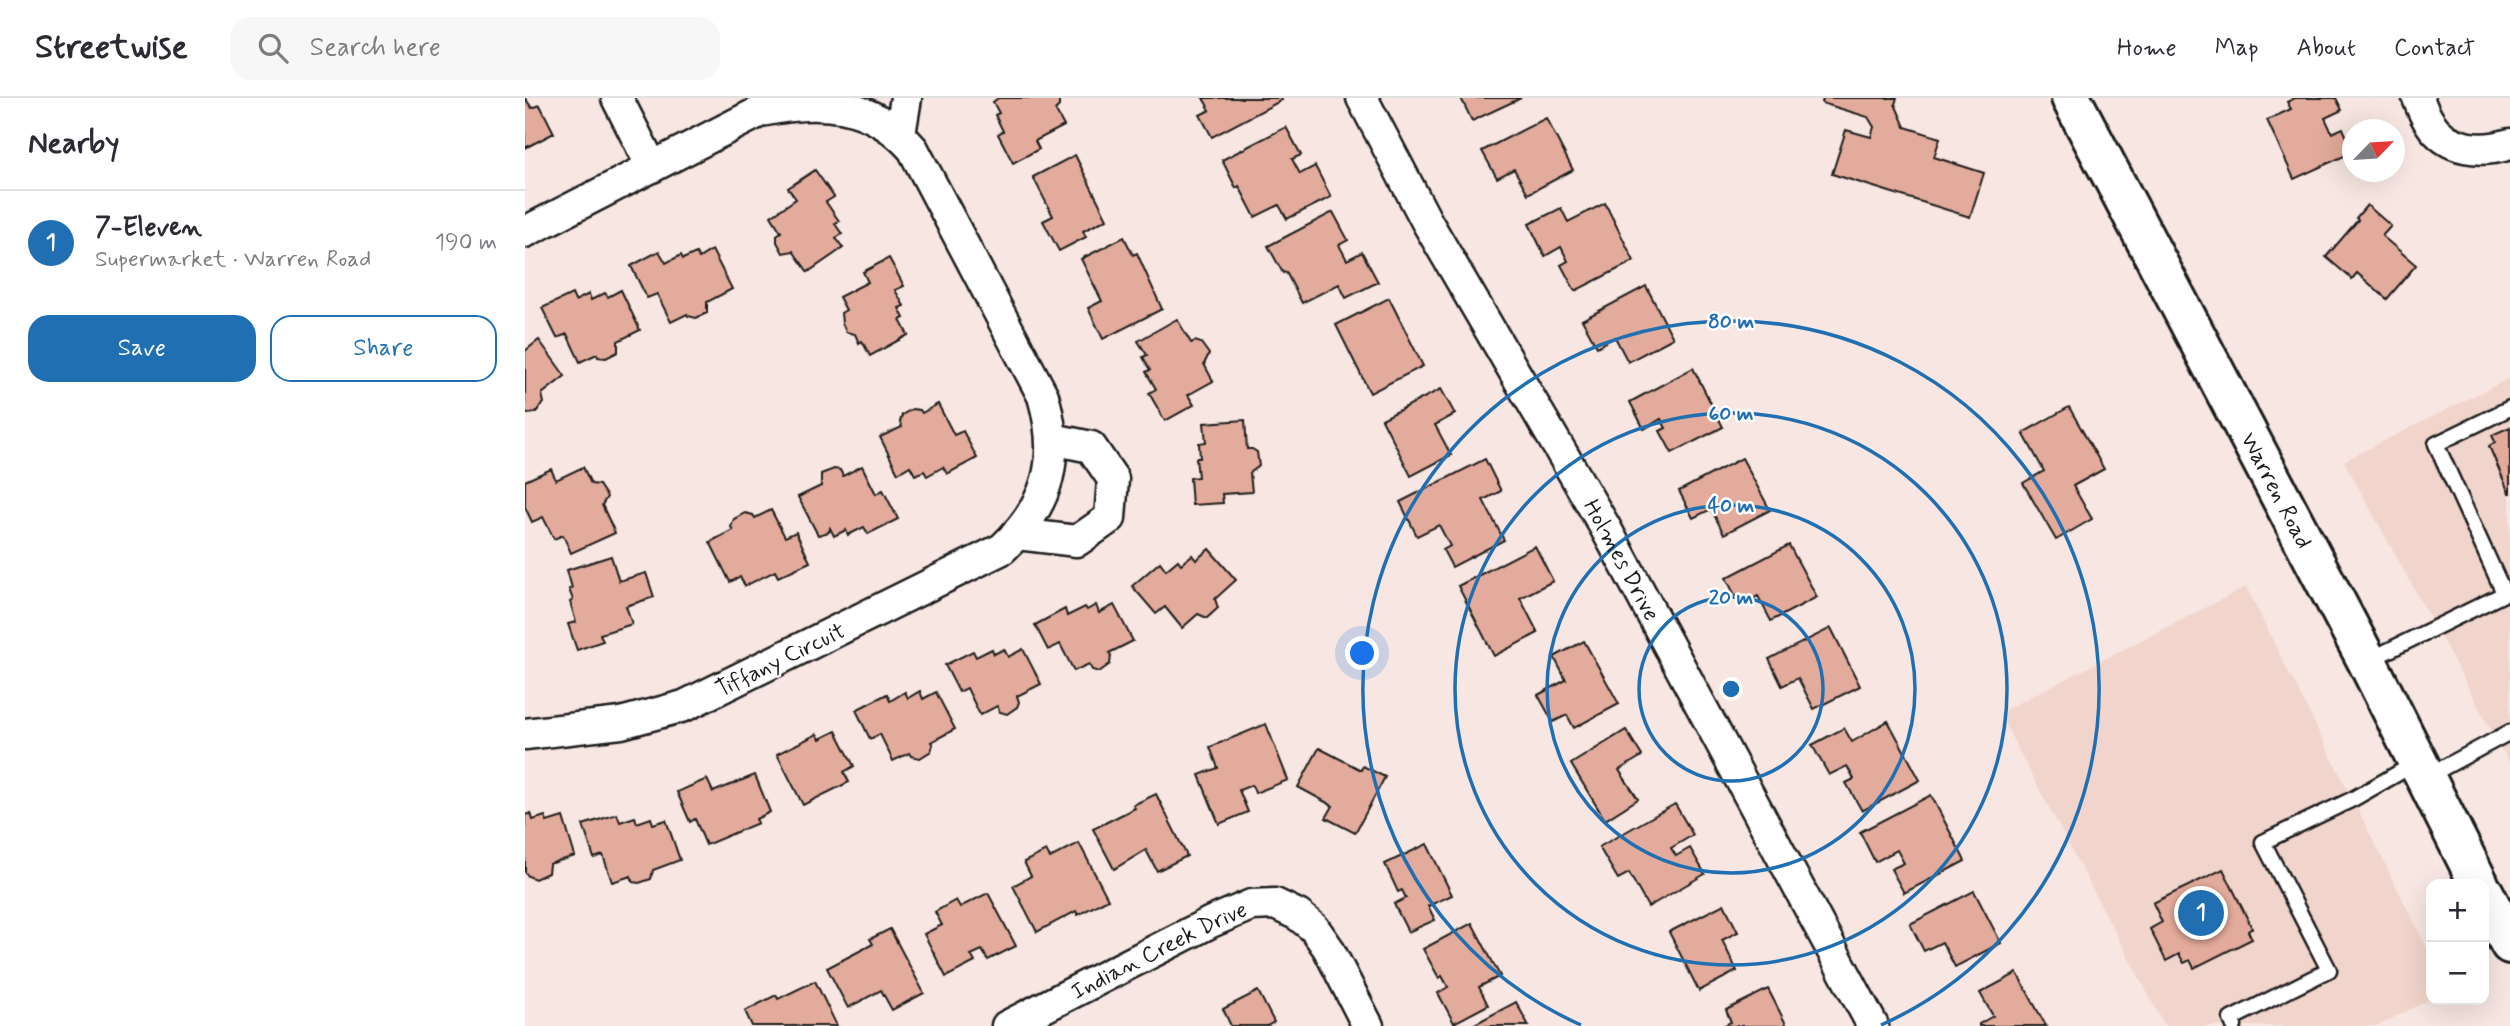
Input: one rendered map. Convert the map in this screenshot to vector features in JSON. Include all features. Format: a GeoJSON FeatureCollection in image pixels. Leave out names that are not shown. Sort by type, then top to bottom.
{"type":"FeatureCollection","features":[{"type":"Feature","properties":{"kind":"main road","name":"Warren Road"},"geometry":{"type":"LineString","coordinates":[[2071,98],[2367,661],[2476,879]]}},
{"type":"Feature","properties":{"kind":"main road"},"geometry":{"type":"LineString","coordinates":[[2489,903],[2510,944]]}},
{"type":"Feature","properties":{"kind":"street"},"geometry":{"type":"LineString","coordinates":[[617,98],[652,167]]}},
{"type":"Feature","properties":{"kind":"street"},"geometry":{"type":"LineString","coordinates":[[900,134],[906,98]]}},
{"type":"Feature","properties":{"kind":"street","name":"Holmes Drive"},"geometry":{"type":"LineString","coordinates":[[1361,98],[1427,222],[1605,527],[1874,1026]]}},
{"type":"Feature","properties":{"kind":"street"},"geometry":{"type":"LineString","coordinates":[[2418,98],[2430,124],[2440,135],[2457,145],[2476,150],[2491,150],[2510,145]]}},
{"type":"Feature","properties":{"kind":"street","name":"Tiffany Circuit"},"geometry":{"type":"LineString","coordinates":[[525,232],[782,101],[814,99],[854,106],[884,121],[913,149],[1043,396],[1052,439],[1051,460],[1044,490],[1030,518],[1002,549],[684,706],[621,723],[525,734]]}},
{"type":"Feature","properties":{"kind":"street"},"geometry":{"type":"LineString","coordinates":[[1017,534],[1076,541],[1111,518],[1113,479],[1091,447],[1052,439]]}},
{"type":"Feature","properties":{"kind":"street","name":"Indian Creek Drive"},"geometry":{"type":"LineString","coordinates":[[1007,1026],[1211,922],[1251,905],[1275,904],[1298,915],[1314,928],[1328,948],[1368,1026]]}},
{"type":"Feature","properties":{"kind":"lane"},"geometry":{"type":"LineString","coordinates":[[2367,661],[2507,592],[2436,444],[2510,408]]}},
{"type":"Feature","properties":{"kind":"lane"},"geometry":{"type":"LineString","coordinates":[[2234,1026],[2231,1019],[2329,970],[2263,842],[2353,799],[2510,732]]}},
{"type":"Feature","properties":{"kind":"shaded area"},"geometry":{"type":"Polygon","coordinates":[[[2510,378],[2510,764],[2344,461],[2510,378]]]}},
{"type":"Feature","properties":{"kind":"shaded area"},"geometry":{"type":"Polygon","coordinates":[[[2246,587],[2426,946],[2426,1002],[2377,1026],[2165,1026],[1999,713],[2246,587]]]}},
{"type":"Feature","properties":{"kind":"building"},"geometry":{"type":"Polygon","coordinates":[[[525,98],[532,108],[540,105],[554,133],[525,148],[525,98]]]}},
{"type":"Feature","properties":{"kind":"building"},"geometry":{"type":"Polygon","coordinates":[[[998,98],[1059,98],[1059,106],[1055,110],[1064,126],[1035,141],[1039,149],[1013,163],[998,134],[1003,131],[995,115],[999,113],[993,102],[998,98]]]}},
{"type":"Feature","properties":{"kind":"building"},"geometry":{"type":"Polygon","coordinates":[[[1203,98],[1282,100],[1212,137],[1200,115],[1210,110],[1203,98]]]}},
{"type":"Feature","properties":{"kind":"building"},"geometry":{"type":"Polygon","coordinates":[[[1461,98],[1521,98],[1472,121],[1461,98]]]}},
{"type":"Feature","properties":{"kind":"building"},"geometry":{"type":"Polygon","coordinates":[[[1823,98],[1897,98],[1895,104],[1905,127],[1940,138],[1934,157],[1984,173],[1970,217],[1832,174],[1846,130],[1871,137],[1874,127],[1868,117],[1822,103],[1823,98]]]}},
{"type":"Feature","properties":{"kind":"building"},"geometry":{"type":"Polygon","coordinates":[[[2295,98],[2336,98],[2342,110],[2325,118],[2332,133],[2342,128],[2342,157],[2294,179],[2267,120],[2291,109],[2287,102],[2295,98]]]}},
{"type":"Feature","properties":{"kind":"building"},"geometry":{"type":"Polygon","coordinates":[[[1546,118],[1573,170],[1528,194],[1514,169],[1497,178],[1482,151],[1546,118]]]}},
{"type":"Feature","properties":{"kind":"building"},"geometry":{"type":"Polygon","coordinates":[[[1286,127],[1301,155],[1292,159],[1300,174],[1315,166],[1331,197],[1287,219],[1279,205],[1255,217],[1222,160],[1286,127]]]}},
{"type":"Feature","properties":{"kind":"building"},"geometry":{"type":"Polygon","coordinates":[[[1075,155],[1107,219],[1083,231],[1086,237],[1059,251],[1043,221],[1053,216],[1033,177],[1075,155]]]}},
{"type":"Feature","properties":{"kind":"building"},"geometry":{"type":"Polygon","coordinates":[[[815,170],[834,197],[826,202],[839,221],[835,224],[842,234],[836,238],[843,248],[808,272],[793,251],[783,253],[777,242],[777,235],[781,232],[771,216],[796,199],[788,188],[815,170]]]}},
{"type":"Feature","properties":{"kind":"building"},"geometry":{"type":"Polygon","coordinates":[[[1605,203],[1634,261],[1575,291],[1561,265],[1568,261],[1561,247],[1545,256],[1529,224],[1561,208],[1568,222],[1605,203]]]}},
{"type":"Feature","properties":{"kind":"building"},"geometry":{"type":"Polygon","coordinates":[[[2367,205],[2391,226],[2382,236],[2416,265],[2387,299],[2357,273],[2352,279],[2326,257],[2358,220],[2356,218],[2367,205]]]}},
{"type":"Feature","properties":{"kind":"building"},"geometry":{"type":"Polygon","coordinates":[[[1333,212],[1348,240],[1339,245],[1347,260],[1362,252],[1378,282],[1346,298],[1339,284],[1302,303],[1286,272],[1283,273],[1268,246],[1333,212]]]}},
{"type":"Feature","properties":{"kind":"building"},"geometry":{"type":"Polygon","coordinates":[[[1124,237],[1133,255],[1137,253],[1162,309],[1103,339],[1088,308],[1102,301],[1081,259],[1124,237]]]}},
{"type":"Feature","properties":{"kind":"building"},"geometry":{"type":"Polygon","coordinates":[[[712,250],[732,289],[707,302],[707,313],[696,318],[687,314],[671,322],[657,294],[647,298],[631,266],[659,251],[666,263],[681,255],[683,259],[696,253],[699,258],[712,250]]]}},
{"type":"Feature","properties":{"kind":"building"},"geometry":{"type":"Polygon","coordinates":[[[889,258],[904,286],[895,290],[904,306],[899,308],[904,318],[900,320],[908,335],[870,356],[855,334],[846,332],[841,313],[846,310],[839,297],[868,282],[863,272],[889,258]]]}},
{"type":"Feature","properties":{"kind":"building"},"geometry":{"type":"Polygon","coordinates":[[[1646,286],[1673,338],[1628,362],[1615,337],[1597,347],[1582,320],[1646,286]]]}},
{"type":"Feature","properties":{"kind":"building"},"geometry":{"type":"Polygon","coordinates":[[[621,290],[640,330],[618,341],[618,352],[606,358],[598,357],[597,354],[580,362],[567,334],[557,338],[542,308],[572,294],[575,301],[589,294],[591,300],[605,293],[608,297],[621,290]]]}},
{"type":"Feature","properties":{"kind":"building"},"geometry":{"type":"Polygon","coordinates":[[[1389,298],[1423,366],[1370,393],[1336,325],[1389,298]]]}},
{"type":"Feature","properties":{"kind":"building"},"geometry":{"type":"Polygon","coordinates":[[[1177,319],[1191,343],[1201,343],[1209,354],[1204,364],[1213,381],[1188,395],[1194,405],[1165,421],[1149,393],[1156,389],[1146,372],[1150,370],[1143,357],[1147,355],[1138,341],[1177,319]]]}},
{"type":"Feature","properties":{"kind":"building"},"geometry":{"type":"Polygon","coordinates":[[[539,340],[565,376],[542,394],[544,403],[535,413],[527,414],[525,351],[539,340]]]}},
{"type":"Feature","properties":{"kind":"building"},"geometry":{"type":"Polygon","coordinates":[[[1693,368],[1723,427],[1672,453],[1660,431],[1666,428],[1661,419],[1644,429],[1630,402],[1693,368]]]}},
{"type":"Feature","properties":{"kind":"building"},"geometry":{"type":"Polygon","coordinates":[[[1441,389],[1455,414],[1435,425],[1451,455],[1411,476],[1382,419],[1441,389]]]}},
{"type":"Feature","properties":{"kind":"building"},"geometry":{"type":"Polygon","coordinates":[[[938,404],[954,435],[963,431],[977,458],[947,474],[943,467],[927,476],[924,471],[915,475],[910,466],[898,473],[880,437],[902,427],[902,415],[912,409],[922,413],[938,404]]]}},
{"type":"Feature","properties":{"kind":"building"},"geometry":{"type":"Polygon","coordinates":[[[2069,407],[2104,469],[2073,486],[2092,519],[2056,540],[2023,483],[2044,471],[2023,433],[2069,407]]]}},
{"type":"Feature","properties":{"kind":"building"},"geometry":{"type":"Polygon","coordinates":[[[1245,420],[1247,449],[1257,452],[1259,466],[1250,473],[1252,492],[1222,494],[1223,503],[1192,505],[1190,478],[1198,477],[1196,458],[1200,458],[1199,443],[1206,442],[1204,423],[1245,420]]]}},
{"type":"Feature","properties":{"kind":"building"},"geometry":{"type":"Polygon","coordinates":[[[2510,427],[2509,493],[2489,446],[2495,442],[2492,435],[2510,427]]]}},
{"type":"Feature","properties":{"kind":"building"},"geometry":{"type":"Polygon","coordinates":[[[1742,458],[1770,510],[1724,534],[1711,509],[1693,518],[1679,491],[1742,458]]]}},
{"type":"Feature","properties":{"kind":"building"},"geometry":{"type":"Polygon","coordinates":[[[1485,459],[1501,491],[1483,500],[1504,540],[1452,567],[1443,550],[1450,546],[1439,525],[1417,536],[1400,502],[1485,459]]]}},
{"type":"Feature","properties":{"kind":"building"},"geometry":{"type":"Polygon","coordinates":[[[862,466],[876,494],[883,490],[898,519],[868,534],[864,527],[848,535],[846,530],[834,536],[830,528],[829,532],[818,535],[798,497],[821,486],[821,474],[834,469],[840,470],[843,476],[862,466]]]}},
{"type":"Feature","properties":{"kind":"building"},"geometry":{"type":"Polygon","coordinates":[[[583,467],[591,484],[599,485],[607,497],[602,505],[615,533],[571,553],[563,535],[554,539],[543,517],[532,522],[525,507],[525,481],[551,469],[556,480],[583,467]]]}},
{"type":"Feature","properties":{"kind":"building"},"geometry":{"type":"Polygon","coordinates":[[[771,510],[785,537],[796,532],[810,562],[778,577],[775,571],[745,586],[740,577],[730,582],[710,542],[733,530],[731,527],[734,519],[745,513],[755,518],[771,510]]]}},
{"type":"Feature","properties":{"kind":"building"},"geometry":{"type":"Polygon","coordinates":[[[1789,545],[1817,597],[1771,621],[1758,596],[1740,605],[1726,578],[1789,545]]]}},
{"type":"Feature","properties":{"kind":"building"},"geometry":{"type":"Polygon","coordinates":[[[1535,546],[1553,581],[1520,598],[1538,633],[1494,656],[1458,586],[1535,546]]]}},
{"type":"Feature","properties":{"kind":"building"},"geometry":{"type":"Polygon","coordinates":[[[1209,549],[1236,580],[1215,599],[1218,608],[1207,618],[1198,614],[1182,628],[1165,607],[1156,614],[1132,586],[1160,562],[1166,570],[1178,560],[1181,564],[1192,555],[1196,560],[1209,549]]]}},
{"type":"Feature","properties":{"kind":"building"},"geometry":{"type":"Polygon","coordinates":[[[611,556],[619,581],[646,573],[654,597],[626,606],[632,624],[600,634],[603,641],[577,650],[568,624],[576,622],[570,602],[573,600],[569,589],[572,588],[567,570],[611,556]]]}},
{"type":"Feature","properties":{"kind":"building"},"geometry":{"type":"Polygon","coordinates":[[[1096,605],[1099,613],[1114,605],[1133,641],[1109,653],[1110,664],[1099,672],[1092,670],[1089,664],[1074,671],[1060,644],[1048,650],[1035,625],[1065,609],[1067,616],[1096,605]]]}},
{"type":"Feature","properties":{"kind":"building"},"geometry":{"type":"Polygon","coordinates":[[[1831,628],[1860,686],[1814,709],[1798,678],[1782,686],[1769,659],[1831,628]]]}},
{"type":"Feature","properties":{"kind":"building"},"geometry":{"type":"Polygon","coordinates":[[[1584,641],[1619,704],[1574,728],[1567,715],[1553,722],[1538,695],[1566,680],[1554,657],[1584,641]]]}},
{"type":"Feature","properties":{"kind":"building"},"geometry":{"type":"Polygon","coordinates":[[[992,649],[994,654],[1004,649],[1008,657],[1023,649],[1041,684],[1017,696],[1017,707],[1007,714],[1000,712],[997,706],[980,715],[967,688],[959,692],[945,665],[973,651],[976,657],[992,649]]]}},
{"type":"Feature","properties":{"kind":"building"},"geometry":{"type":"Polygon","coordinates":[[[920,691],[923,699],[936,692],[955,729],[931,742],[931,751],[920,758],[909,753],[893,761],[880,734],[870,739],[856,710],[887,694],[890,701],[905,692],[908,698],[920,691]]]}},
{"type":"Feature","properties":{"kind":"building"},"geometry":{"type":"Polygon","coordinates":[[[1888,721],[1920,780],[1862,811],[1846,783],[1854,779],[1847,766],[1829,775],[1812,745],[1844,728],[1852,742],[1888,721]]]}},
{"type":"Feature","properties":{"kind":"building"},"geometry":{"type":"Polygon","coordinates":[[[1266,724],[1288,780],[1255,793],[1252,785],[1239,790],[1248,812],[1219,824],[1199,775],[1218,768],[1210,747],[1266,724]]]}},
{"type":"Feature","properties":{"kind":"building"},"geometry":{"type":"Polygon","coordinates":[[[1626,730],[1642,756],[1619,770],[1638,799],[1605,820],[1571,764],[1626,730]]]}},
{"type":"Feature","properties":{"kind":"building"},"geometry":{"type":"Polygon","coordinates":[[[836,731],[854,766],[844,772],[849,782],[803,805],[777,754],[817,734],[820,739],[836,731]]]}},
{"type":"Feature","properties":{"kind":"building"},"geometry":{"type":"Polygon","coordinates":[[[1319,748],[1361,770],[1363,766],[1385,777],[1355,833],[1326,818],[1333,806],[1298,787],[1319,748]]]}},
{"type":"Feature","properties":{"kind":"building"},"geometry":{"type":"Polygon","coordinates":[[[755,775],[770,812],[756,819],[758,823],[706,845],[695,819],[690,822],[677,792],[707,779],[713,792],[755,775]]]}},
{"type":"Feature","properties":{"kind":"building"},"geometry":{"type":"Polygon","coordinates":[[[1156,794],[1187,856],[1157,871],[1146,850],[1114,869],[1093,829],[1156,794]]]}},
{"type":"Feature","properties":{"kind":"building"},"geometry":{"type":"Polygon","coordinates":[[[1931,795],[1965,861],[1904,893],[1891,869],[1904,863],[1897,850],[1875,862],[1860,832],[1931,795]]]}},
{"type":"Feature","properties":{"kind":"building"},"geometry":{"type":"Polygon","coordinates":[[[1675,804],[1693,835],[1671,848],[1676,856],[1690,848],[1705,874],[1648,907],[1629,873],[1618,879],[1599,847],[1675,804]]]}},
{"type":"Feature","properties":{"kind":"building"},"geometry":{"type":"Polygon","coordinates":[[[531,813],[533,820],[545,816],[547,822],[563,817],[575,856],[549,864],[548,873],[535,879],[525,872],[525,815],[531,813]]]}},
{"type":"Feature","properties":{"kind":"building"},"geometry":{"type":"Polygon","coordinates":[[[617,814],[620,822],[635,817],[637,823],[651,818],[653,824],[666,820],[680,860],[653,870],[651,879],[639,883],[633,882],[631,876],[612,882],[603,855],[594,858],[583,825],[617,814]]]}},
{"type":"Feature","properties":{"kind":"building"},"geometry":{"type":"Polygon","coordinates":[[[1079,843],[1108,899],[1078,915],[1076,911],[1037,932],[1013,886],[1031,876],[1024,862],[1046,851],[1050,858],[1079,843]]]}},
{"type":"Feature","properties":{"kind":"building"},"geometry":{"type":"Polygon","coordinates":[[[1427,844],[1452,895],[1428,906],[1435,920],[1408,932],[1394,904],[1406,898],[1402,890],[1398,892],[1385,864],[1427,844]]]}},
{"type":"Feature","properties":{"kind":"building"},"geometry":{"type":"Polygon","coordinates":[[[2223,869],[2252,928],[2248,931],[2252,939],[2194,968],[2190,960],[2184,963],[2179,954],[2166,961],[2150,929],[2162,922],[2153,903],[2223,869]]]}},
{"type":"Feature","properties":{"kind":"building"},"geometry":{"type":"Polygon","coordinates":[[[1974,891],[2001,943],[1955,967],[1942,942],[1924,951],[1910,924],[1974,891]]]}},
{"type":"Feature","properties":{"kind":"building"},"geometry":{"type":"Polygon","coordinates":[[[988,893],[1016,946],[988,960],[982,950],[971,955],[975,962],[946,977],[924,934],[942,925],[935,912],[956,900],[960,907],[988,893]]]}},
{"type":"Feature","properties":{"kind":"building"},"geometry":{"type":"Polygon","coordinates":[[[1724,904],[1738,932],[1722,940],[1737,971],[1699,991],[1669,932],[1724,904]]]}},
{"type":"Feature","properties":{"kind":"building"},"geometry":{"type":"Polygon","coordinates":[[[1472,923],[1500,976],[1479,987],[1488,1005],[1454,1023],[1438,993],[1448,987],[1442,976],[1439,978],[1423,949],[1472,923]]]}},
{"type":"Feature","properties":{"kind":"building"},"geometry":{"type":"Polygon","coordinates":[[[890,929],[924,993],[892,1010],[881,990],[848,1008],[827,968],[873,944],[870,939],[890,929]]]}},
{"type":"Feature","properties":{"kind":"building"},"geometry":{"type":"Polygon","coordinates":[[[2017,973],[2046,1026],[1979,1026],[1993,1016],[1980,993],[2017,973]]]}},
{"type":"Feature","properties":{"kind":"building"},"geometry":{"type":"Polygon","coordinates":[[[815,981],[837,1026],[752,1026],[745,1011],[776,995],[778,999],[815,981]]]}},
{"type":"Feature","properties":{"kind":"building"},"geometry":{"type":"Polygon","coordinates":[[[1768,989],[1787,1026],[1723,1026],[1731,1022],[1726,1010],[1768,989]]]}},
{"type":"Feature","properties":{"kind":"building"},"geometry":{"type":"Polygon","coordinates":[[[1258,991],[1274,1022],[1267,1026],[1231,1026],[1223,1009],[1258,991]]]}},
{"type":"Feature","properties":{"kind":"building"},"geometry":{"type":"Polygon","coordinates":[[[1516,1002],[1529,1026],[1471,1026],[1516,1002]]]}},
{"type":"Feature","properties":{"kind":"place","name":"7-Eleven"},"geometry":{"type":"Point","coordinates":[2201,913]}}]}
